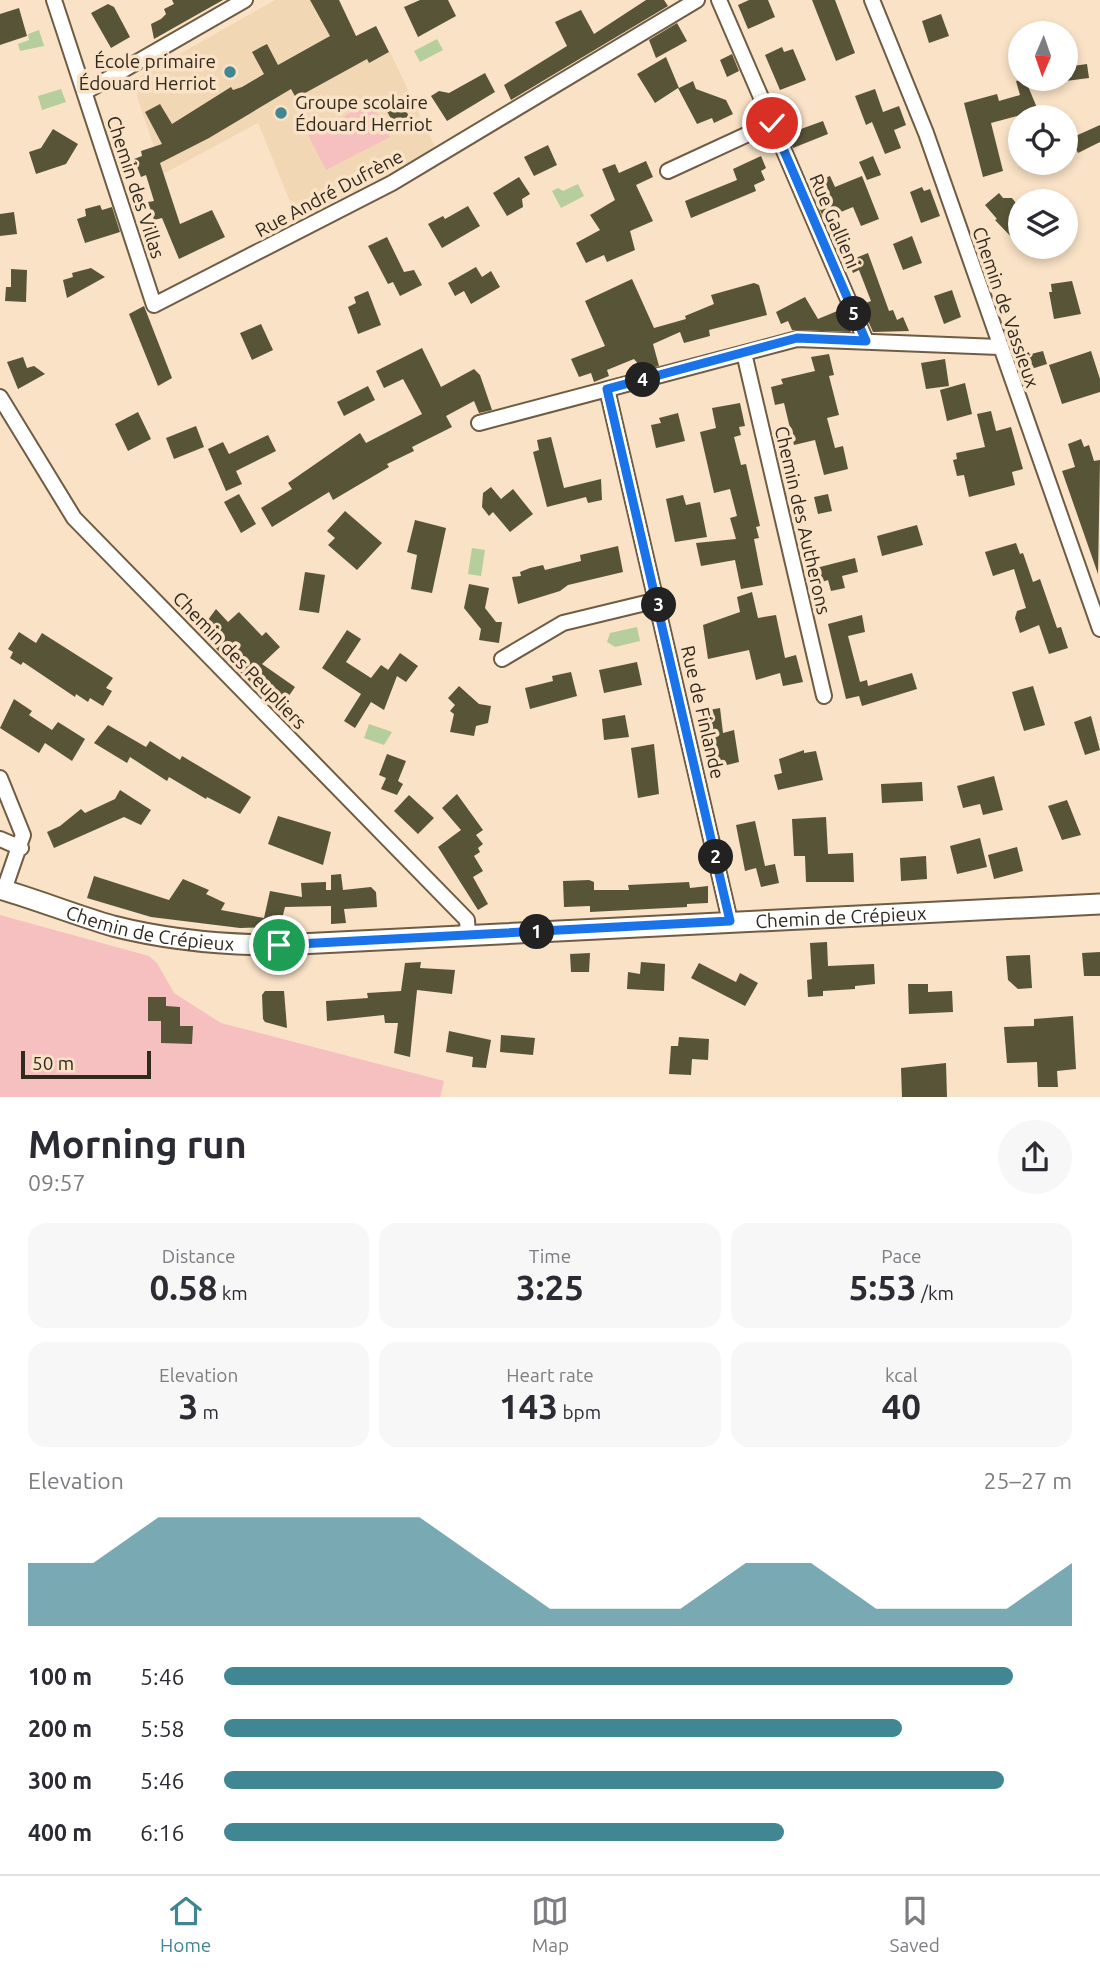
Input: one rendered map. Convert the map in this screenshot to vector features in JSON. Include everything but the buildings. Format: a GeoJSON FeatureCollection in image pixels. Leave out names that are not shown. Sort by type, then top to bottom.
{"type":"FeatureCollection","features":[{"type":"Feature","properties":{"kind":"street","name":"Chemin des Villas"},"geometry":{"type":"LineString","coordinates":[[54,0],[155,305]]}},
{"type":"Feature","properties":{"kind":"street"},"geometry":{"type":"LineString","coordinates":[[85,92],[245,0]]}},
{"type":"Feature","properties":{"kind":"street","name":"Rue André Dufrène"},"geometry":{"type":"LineString","coordinates":[[155,305],[392,183],[697,0]]}},
{"type":"Feature","properties":{"kind":"street","name":"Rue Gallieni"},"geometry":{"type":"LineString","coordinates":[[719,0],[866,341]]}},
{"type":"Feature","properties":{"kind":"street","name":"Chemin de Vassieux"},"geometry":{"type":"LineString","coordinates":[[872,0],[926,133],[1100,629]]}},
{"type":"Feature","properties":{"kind":"street"},"geometry":{"type":"LineString","coordinates":[[668,171],[772,123]]}},
{"type":"Feature","properties":{"kind":"street"},"geometry":{"type":"LineString","coordinates":[[479,423],[797,338],[999,347]]}},
{"type":"Feature","properties":{"kind":"street","name":"Chemin des Autherons"},"geometry":{"type":"LineString","coordinates":[[744,353],[824,696]]}},
{"type":"Feature","properties":{"kind":"street","name":"Rue de Finlande"},"geometry":{"type":"LineString","coordinates":[[607,389],[730,921]]}},
{"type":"Feature","properties":{"kind":"street","name":"Chemin des Peupliers"},"geometry":{"type":"LineString","coordinates":[[0,397],[67,510],[467,920],[468,935]]}},
{"type":"Feature","properties":{"kind":"street"},"geometry":{"type":"LineString","coordinates":[[502,659],[563,623],[657,600]]}},
{"type":"Feature","properties":{"kind":"street"},"geometry":{"type":"LineString","coordinates":[[0,778],[23,835],[21,848],[2,890]]}},
{"type":"Feature","properties":{"kind":"street"},"geometry":{"type":"LineString","coordinates":[[0,839],[21,848]]}},
{"type":"Feature","properties":{"kind":"street","name":"Chemin de Crépieux"},"geometry":{"type":"LineString","coordinates":[[2,890],[113,926],[168,938],[229,945],[279,945],[1100,904]]}},
{"type":"Feature","properties":{"kind":"shaded area","name":"Groupe scolaire Édouard Herriot"},"geometry":{"type":"Polygon","coordinates":[[[275,0],[339,0],[369,62],[390,52],[436,149],[298,221],[258,123],[163,174],[132,81],[275,0]]]}},
{"type":"Feature","properties":{"kind":"shaded area"},"geometry":{"type":"Polygon","coordinates":[[[39,30],[44,46],[20,51],[18,44],[29,40],[28,34],[39,30]]]}},
{"type":"Feature","properties":{"kind":"shaded area"},"geometry":{"type":"Polygon","coordinates":[[[437,39],[443,50],[420,62],[414,51],[437,39]]]}},
{"type":"Feature","properties":{"kind":"shaded area"},"geometry":{"type":"Polygon","coordinates":[[[61,89],[66,102],[42,110],[38,96],[61,89]]]}},
{"type":"Feature","properties":{"kind":"shaded area"},"geometry":{"type":"Polygon","coordinates":[[[371,102],[390,137],[326,170],[308,135],[371,102]]]}},
{"type":"Feature","properties":{"kind":"shaded area"},"geometry":{"type":"Polygon","coordinates":[[[578,184],[584,196],[561,208],[552,191],[558,188],[563,191],[578,184]]]}},
{"type":"Feature","properties":{"kind":"shaded area"},"geometry":{"type":"Polygon","coordinates":[[[472,548],[485,550],[481,576],[468,574],[472,548]]]}},
{"type":"Feature","properties":{"kind":"shaded area"},"geometry":{"type":"Polygon","coordinates":[[[637,627],[640,641],[615,647],[607,642],[610,633],[637,627]]]}},
{"type":"Feature","properties":{"kind":"shaded area"},"geometry":{"type":"Polygon","coordinates":[[[369,724],[392,732],[384,745],[364,738],[369,724]]]}},
{"type":"Feature","properties":{"kind":"shaded area"},"geometry":{"type":"Polygon","coordinates":[[[0,915],[149,956],[157,963],[174,993],[221,1023],[444,1081],[440,1097],[0,1097],[0,915]]]}},
{"type":"Feature","properties":{"kind":"place","name":"École primaire Édouard Herriot"},"geometry":{"type":"Point","coordinates":[230,72]}},
{"type":"Feature","properties":{"kind":"place","name":"Groupe scolaire Édouard Herriot"},"geometry":{"type":"Point","coordinates":[281,113]}},
{"type":"Feature","properties":{"kind":"route"},"geometry":{"type":"LineString","coordinates":[[279,945],[730,921],[607,389],[797,338],[866,341],[772,123]]}}]}
